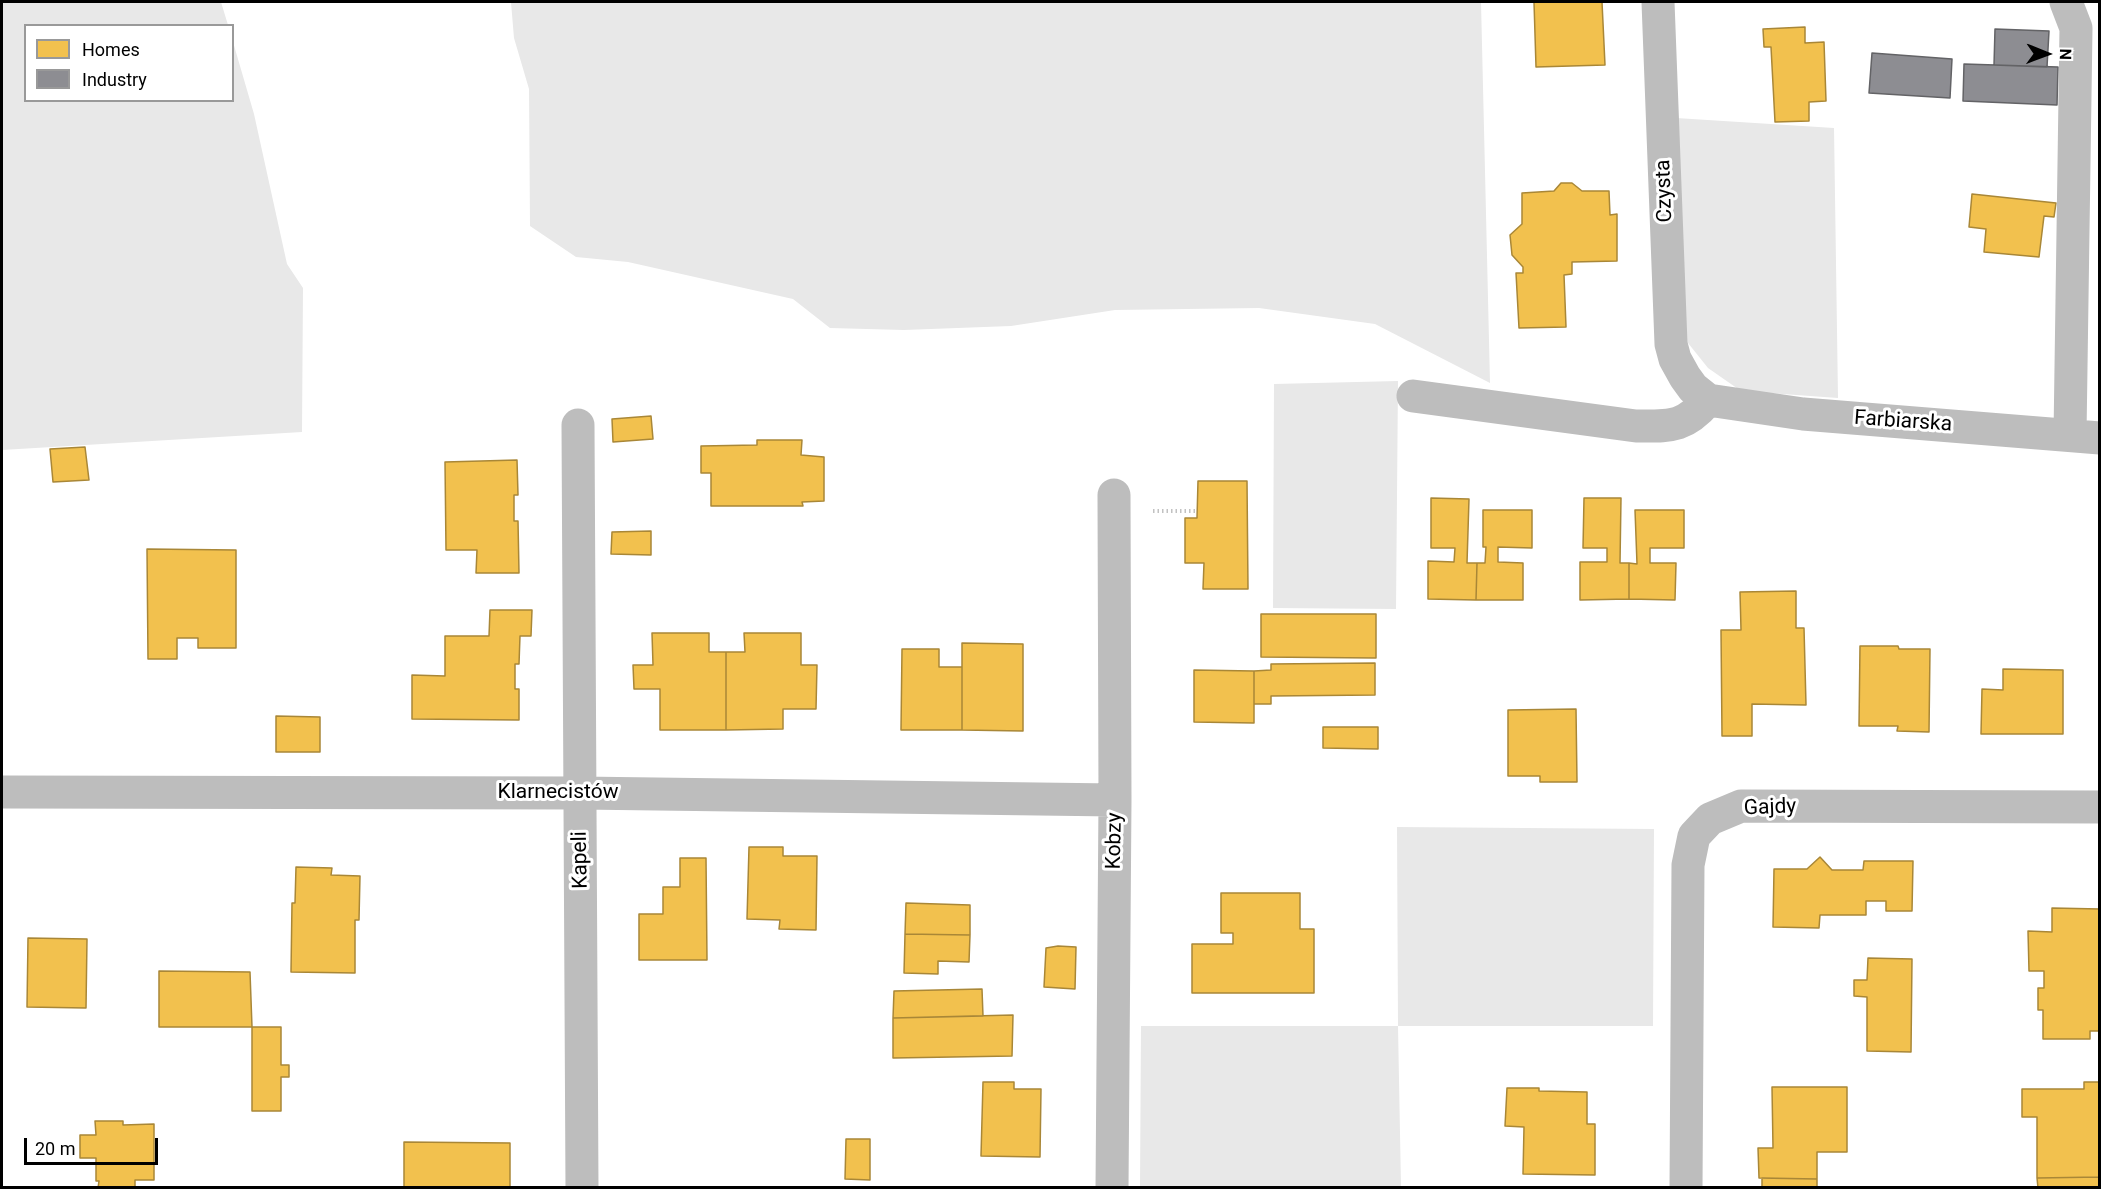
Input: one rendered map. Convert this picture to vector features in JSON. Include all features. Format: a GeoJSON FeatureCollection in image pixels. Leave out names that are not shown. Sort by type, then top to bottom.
{"type":"FeatureCollection","features":[{"type":"Feature","properties":{"kind":"street","name":"Czysta"},"geometry":{"type":"LineString","coordinates":[[1658,2],[1671,344],[1675,359],[1685,377],[1693,388],[1708,400]]}},
{"type":"Feature","properties":{"kind":"street"},"geometry":{"type":"LineString","coordinates":[[2066,2],[2076,28],[2085,436]]}},
{"type":"Feature","properties":{"kind":"street"},"geometry":{"type":"LineString","coordinates":[[1413,396],[1636,426],[1671,426],[1695,415],[1708,400]]}},
{"type":"Feature","properties":{"kind":"street","name":"Farbiarska"},"geometry":{"type":"LineString","coordinates":[[1708,400],[1803,414],[2085,436]]}},
{"type":"Feature","properties":{"kind":"street","name":"Kapeli"},"geometry":{"type":"LineString","coordinates":[[578,425],[582,1188]]}},
{"type":"Feature","properties":{"kind":"street","name":"Kobzy"},"geometry":{"type":"LineString","coordinates":[[1112,1188],[1115,800],[1114,495]]}},
{"type":"Feature","properties":{"kind":"street","name":"Klarnecistów"},"geometry":{"type":"LineString","coordinates":[[2,792],[580,793],[1115,800]]}},
{"type":"Feature","properties":{"kind":"street","name":"Gajdy"},"geometry":{"type":"LineString","coordinates":[[1686,1188],[1688,865],[1694,836],[1710,819],[1741,806],[2100,807]]}},
{"type":"Feature","properties":{"kind":"path"},"geometry":{"type":"LineString","coordinates":[[1144,511],[1197,511]]}},
{"type":"Feature","properties":{"kind":"shaded area"},"geometry":{"type":"Polygon","coordinates":[[[2,2],[221,2],[228,24],[24,24],[24,102],[234,102],[234,45],[254,114],[287,264],[303,288],[302,432],[2,450],[2,2]]]}},
{"type":"Feature","properties":{"kind":"shaded area"},"geometry":{"type":"Polygon","coordinates":[[[511,2],[1481,2],[1490,383],[1375,324],[1259,308],[1115,310],[1011,326],[904,330],[830,328],[793,299],[628,262],[576,257],[530,226],[529,89],[514,38],[511,2]]]}},
{"type":"Feature","properties":{"kind":"shaded area"},"geometry":{"type":"Polygon","coordinates":[[[1676,118],[1834,128],[1838,398],[1741,391],[1708,368],[1684,338],[1676,118]]]}},
{"type":"Feature","properties":{"kind":"shaded area"},"geometry":{"type":"Polygon","coordinates":[[[1398,381],[1396,609],[1273,608],[1274,384],[1398,381]]]}},
{"type":"Feature","properties":{"kind":"shaded area"},"geometry":{"type":"Polygon","coordinates":[[[1397,827],[1654,829],[1653,1026],[1398,1026],[1397,827]]]}},
{"type":"Feature","properties":{"kind":"shaded area"},"geometry":{"type":"Polygon","coordinates":[[[1141,1026],[1398,1026],[1401,1187],[1140,1187],[1141,1026]]]}},
{"type":"Feature","properties":{"kind":"building: Homes"},"geometry":{"type":"Polygon","coordinates":[[[1534,2],[1602,2],[1605,65],[1536,67],[1534,2]]]}},
{"type":"Feature","properties":{"kind":"building: Homes"},"geometry":{"type":"Polygon","coordinates":[[[1805,27],[1805,43],[1824,42],[1826,101],[1809,102],[1809,121],[1775,122],[1771,47],[1764,47],[1763,29],[1805,27]]]}},
{"type":"Feature","properties":{"kind":"building: Homes"},"geometry":{"type":"Polygon","coordinates":[[[1561,183],[1572,183],[1582,191],[1609,191],[1610,215],[1617,214],[1617,261],[1572,262],[1572,274],[1564,275],[1566,327],[1519,328],[1516,273],[1523,273],[1523,267],[1512,255],[1510,235],[1522,224],[1522,193],[1554,191],[1561,183]]]}},
{"type":"Feature","properties":{"kind":"building: Homes"},"geometry":{"type":"Polygon","coordinates":[[[1972,194],[2056,203],[2054,217],[2044,216],[2039,257],[1984,252],[1986,229],[1969,227],[1972,194]]]}},
{"type":"Feature","properties":{"kind":"building: Homes"},"geometry":{"type":"Polygon","coordinates":[[[651,416],[653,439],[613,442],[612,419],[651,416]]]}},
{"type":"Feature","properties":{"kind":"building: Homes"},"geometry":{"type":"Polygon","coordinates":[[[757,440],[802,440],[801,455],[824,457],[824,501],[802,502],[803,506],[711,506],[711,473],[701,473],[701,446],[757,445],[757,440]]]}},
{"type":"Feature","properties":{"kind":"building: Homes"},"geometry":{"type":"Polygon","coordinates":[[[85,447],[89,480],[53,482],[50,449],[85,447]]]}},
{"type":"Feature","properties":{"kind":"building: Homes"},"geometry":{"type":"Polygon","coordinates":[[[517,460],[518,495],[514,495],[514,521],[518,521],[519,573],[476,573],[477,550],[446,550],[445,462],[517,460]]]}},
{"type":"Feature","properties":{"kind":"building: Homes"},"geometry":{"type":"Polygon","coordinates":[[[1198,481],[1247,481],[1248,589],[1203,589],[1204,563],[1185,563],[1185,518],[1197,518],[1198,481]]]}},
{"type":"Feature","properties":{"kind":"building: Homes"},"geometry":{"type":"Polygon","coordinates":[[[1431,498],[1469,499],[1467,563],[1477,563],[1476,600],[1428,599],[1428,561],[1454,562],[1455,548],[1431,548],[1431,498]]]}},
{"type":"Feature","properties":{"kind":"building: Homes"},"geometry":{"type":"Polygon","coordinates":[[[1584,498],[1621,498],[1620,563],[1629,563],[1629,599],[1580,600],[1580,562],[1607,562],[1607,548],[1583,548],[1584,498]]]}},
{"type":"Feature","properties":{"kind":"building: Homes"},"geometry":{"type":"Polygon","coordinates":[[[1483,510],[1532,510],[1532,548],[1498,547],[1498,562],[1523,563],[1523,600],[1476,600],[1477,563],[1485,563],[1483,510]]]}},
{"type":"Feature","properties":{"kind":"building: Homes"},"geometry":{"type":"Polygon","coordinates":[[[1635,510],[1684,510],[1684,548],[1650,548],[1650,563],[1676,563],[1675,600],[1629,599],[1629,563],[1637,564],[1635,510]]]}},
{"type":"Feature","properties":{"kind":"building: Homes"},"geometry":{"type":"Polygon","coordinates":[[[651,531],[651,555],[611,554],[612,532],[651,531]]]}},
{"type":"Feature","properties":{"kind":"building: Homes"},"geometry":{"type":"Polygon","coordinates":[[[147,549],[236,550],[236,648],[198,648],[198,638],[177,638],[177,659],[148,659],[147,549]]]}},
{"type":"Feature","properties":{"kind":"building: Homes"},"geometry":{"type":"Polygon","coordinates":[[[1796,591],[1796,628],[1804,628],[1806,705],[1752,704],[1752,736],[1722,736],[1721,630],[1741,630],[1740,592],[1796,591]]]}},
{"type":"Feature","properties":{"kind":"building: Homes"},"geometry":{"type":"Polygon","coordinates":[[[490,610],[532,610],[531,636],[520,636],[519,664],[515,664],[515,689],[519,689],[519,720],[412,719],[412,675],[445,676],[445,636],[489,636],[490,610]]]}},
{"type":"Feature","properties":{"kind":"building: Homes"},"geometry":{"type":"Polygon","coordinates":[[[1261,614],[1376,614],[1376,658],[1261,657],[1261,614]]]}},
{"type":"Feature","properties":{"kind":"building: Homes"},"geometry":{"type":"Polygon","coordinates":[[[652,633],[709,633],[709,652],[726,652],[726,730],[660,730],[660,689],[634,689],[633,665],[653,665],[652,633]]]}},
{"type":"Feature","properties":{"kind":"building: Homes"},"geometry":{"type":"Polygon","coordinates":[[[744,633],[801,633],[801,665],[817,665],[816,709],[783,709],[783,729],[726,730],[726,652],[745,652],[744,633]]]}},
{"type":"Feature","properties":{"kind":"building: Homes"},"geometry":{"type":"Polygon","coordinates":[[[962,643],[1023,644],[1023,731],[962,730],[962,643]]]}},
{"type":"Feature","properties":{"kind":"building: Homes"},"geometry":{"type":"Polygon","coordinates":[[[1860,646],[1930,649],[1929,732],[1897,731],[1898,726],[1859,726],[1860,646]]]}},
{"type":"Feature","properties":{"kind":"building: Homes"},"geometry":{"type":"Polygon","coordinates":[[[902,649],[939,649],[939,667],[962,667],[962,730],[901,730],[902,649]]]}},
{"type":"Feature","properties":{"kind":"building: Homes"},"geometry":{"type":"Polygon","coordinates":[[[1375,663],[1375,695],[1271,696],[1271,704],[1254,704],[1254,671],[1271,670],[1271,664],[1375,663]]]}},
{"type":"Feature","properties":{"kind":"building: Homes"},"geometry":{"type":"Polygon","coordinates":[[[2003,669],[2063,670],[2063,734],[1981,734],[1982,689],[2003,690],[2003,669]]]}},
{"type":"Feature","properties":{"kind":"building: Homes"},"geometry":{"type":"Polygon","coordinates":[[[1194,670],[1254,671],[1254,723],[1194,722],[1194,670]]]}},
{"type":"Feature","properties":{"kind":"building: Homes"},"geometry":{"type":"Polygon","coordinates":[[[1576,709],[1577,782],[1540,782],[1540,776],[1508,776],[1508,710],[1576,709]]]}},
{"type":"Feature","properties":{"kind":"building: Homes"},"geometry":{"type":"Polygon","coordinates":[[[276,716],[320,717],[320,752],[276,752],[276,716]]]}},
{"type":"Feature","properties":{"kind":"building: Homes"},"geometry":{"type":"Polygon","coordinates":[[[1323,727],[1378,727],[1378,749],[1323,748],[1323,727]]]}},
{"type":"Feature","properties":{"kind":"building: Homes"},"geometry":{"type":"Polygon","coordinates":[[[749,847],[783,847],[783,856],[817,856],[816,930],[779,929],[780,920],[747,919],[749,847]]]}},
{"type":"Feature","properties":{"kind":"building: Homes"},"geometry":{"type":"Polygon","coordinates":[[[1820,857],[1832,870],[1863,870],[1864,861],[1913,861],[1912,911],[1886,911],[1886,901],[1866,901],[1866,915],[1820,915],[1819,928],[1773,927],[1774,869],[1807,869],[1820,857]]]}},
{"type":"Feature","properties":{"kind":"building: Homes"},"geometry":{"type":"Polygon","coordinates":[[[680,858],[706,858],[707,960],[639,960],[639,914],[663,914],[663,887],[680,887],[680,858]]]}},
{"type":"Feature","properties":{"kind":"building: Homes"},"geometry":{"type":"Polygon","coordinates":[[[296,867],[332,868],[331,875],[360,876],[359,920],[355,920],[355,973],[291,972],[292,903],[295,903],[296,867]]]}},
{"type":"Feature","properties":{"kind":"building: Homes"},"geometry":{"type":"Polygon","coordinates":[[[1221,893],[1300,893],[1300,929],[1314,929],[1314,993],[1192,993],[1192,944],[1233,944],[1233,933],[1221,933],[1221,893]]]}},
{"type":"Feature","properties":{"kind":"building: Homes"},"geometry":{"type":"Polygon","coordinates":[[[906,903],[970,905],[970,935],[905,934],[906,903]]]}},
{"type":"Feature","properties":{"kind":"building: Homes"},"geometry":{"type":"Polygon","coordinates":[[[2052,908],[2100,909],[2100,1031],[2090,1031],[2090,1039],[2043,1039],[2043,1010],[2038,1010],[2038,988],[2044,988],[2044,971],[2029,971],[2028,931],[2052,932],[2052,908]]]}},
{"type":"Feature","properties":{"kind":"building: Homes"},"geometry":{"type":"Polygon","coordinates":[[[905,934],[970,935],[969,962],[938,961],[938,974],[904,973],[905,934]]]}},
{"type":"Feature","properties":{"kind":"building: Homes"},"geometry":{"type":"Polygon","coordinates":[[[28,938],[87,939],[86,1008],[27,1007],[28,938]]]}},
{"type":"Feature","properties":{"kind":"building: Homes"},"geometry":{"type":"Polygon","coordinates":[[[1076,947],[1075,989],[1044,987],[1046,948],[1076,947]]]}},
{"type":"Feature","properties":{"kind":"building: Homes"},"geometry":{"type":"Polygon","coordinates":[[[1868,958],[1912,959],[1911,1052],[1867,1051],[1867,997],[1854,996],[1854,980],[1867,980],[1868,958]]]}},
{"type":"Feature","properties":{"kind":"building: Homes"},"geometry":{"type":"Polygon","coordinates":[[[159,971],[250,972],[252,1027],[159,1027],[159,971]]]}},
{"type":"Feature","properties":{"kind":"building: Homes"},"geometry":{"type":"Polygon","coordinates":[[[982,989],[983,1016],[893,1018],[894,991],[982,989]]]}},
{"type":"Feature","properties":{"kind":"building: Homes"},"geometry":{"type":"Polygon","coordinates":[[[1013,1015],[1012,1056],[893,1058],[893,1018],[1013,1015]]]}},
{"type":"Feature","properties":{"kind":"building: Homes"},"geometry":{"type":"Polygon","coordinates":[[[252,1027],[281,1027],[281,1065],[289,1065],[289,1077],[281,1077],[281,1111],[252,1111],[252,1027]]]}},
{"type":"Feature","properties":{"kind":"building: Homes"},"geometry":{"type":"Polygon","coordinates":[[[983,1082],[1014,1082],[1014,1089],[1041,1089],[1040,1157],[981,1156],[983,1082]]]}},
{"type":"Feature","properties":{"kind":"building: Homes"},"geometry":{"type":"Polygon","coordinates":[[[2084,1082],[2100,1082],[2100,1177],[2037,1178],[2037,1117],[2022,1117],[2022,1089],[2084,1089],[2084,1082]]]}},
{"type":"Feature","properties":{"kind":"building: Homes"},"geometry":{"type":"Polygon","coordinates":[[[1772,1087],[1847,1087],[1847,1152],[1817,1152],[1817,1179],[1759,1178],[1758,1148],[1773,1148],[1772,1087]]]}},
{"type":"Feature","properties":{"kind":"building: Homes"},"geometry":{"type":"Polygon","coordinates":[[[1507,1088],[1587,1092],[1587,1124],[1595,1124],[1595,1175],[1523,1174],[1524,1127],[1505,1126],[1507,1088]]]}},
{"type":"Feature","properties":{"kind":"building: Homes"},"geometry":{"type":"Polygon","coordinates":[[[95,1121],[123,1121],[123,1125],[154,1124],[154,1180],[135,1180],[135,1188],[98,1188],[96,1158],[80,1158],[80,1135],[96,1135],[95,1121]]]}},
{"type":"Feature","properties":{"kind":"building: Homes"},"geometry":{"type":"Polygon","coordinates":[[[846,1139],[870,1139],[870,1180],[845,1179],[846,1139]]]}},
{"type":"Feature","properties":{"kind":"building: Homes"},"geometry":{"type":"Polygon","coordinates":[[[404,1142],[510,1143],[510,1188],[404,1188],[404,1142]]]}},
{"type":"Feature","properties":{"kind":"building: Homes"},"geometry":{"type":"Polygon","coordinates":[[[2100,1177],[2100,1188],[2038,1188],[2037,1178],[2100,1177]]]}},
{"type":"Feature","properties":{"kind":"building: Homes"},"geometry":{"type":"Polygon","coordinates":[[[1762,1178],[1817,1179],[1817,1188],[1762,1188],[1762,1178]]]}},
{"type":"Feature","properties":{"kind":"building: Industry"},"geometry":{"type":"Polygon","coordinates":[[[1995,29],[2049,31],[2047,67],[1994,65],[1995,29]]]}},
{"type":"Feature","properties":{"kind":"building: Industry"},"geometry":{"type":"Polygon","coordinates":[[[1872,53],[1952,59],[1950,98],[1869,93],[1872,53]]]}},
{"type":"Feature","properties":{"kind":"building: Industry"},"geometry":{"type":"Polygon","coordinates":[[[1964,64],[2058,67],[2057,105],[1963,101],[1964,64]]]}}]}
